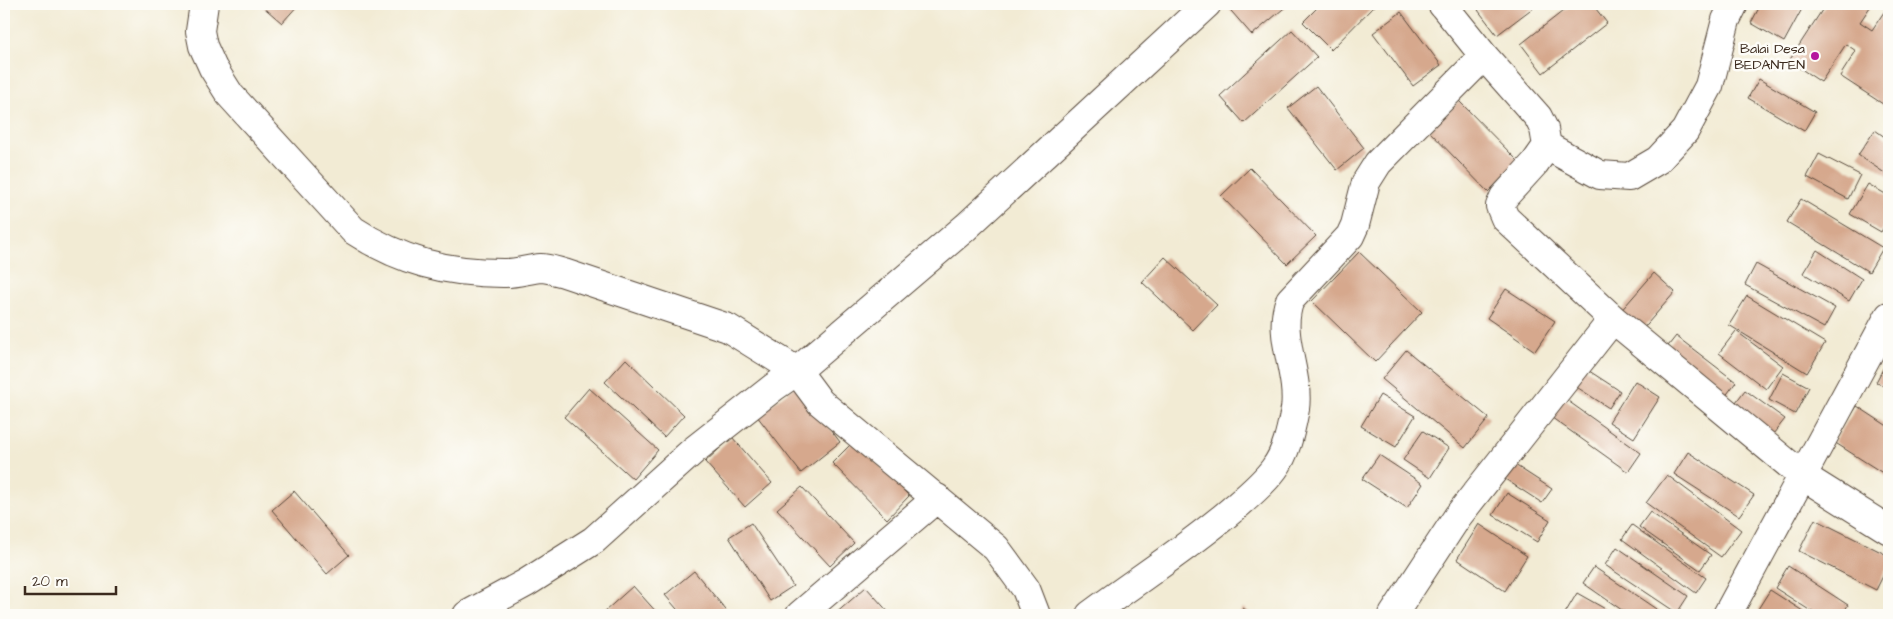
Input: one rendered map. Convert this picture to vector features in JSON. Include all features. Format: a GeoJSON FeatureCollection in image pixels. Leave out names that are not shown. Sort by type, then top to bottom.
{"type":"FeatureCollection","features":[{"type":"Feature","properties":{"kind":"street"},"geometry":{"type":"LineString","coordinates":[[204,4],[200,31],[204,46],[213,68],[230,95],[353,230],[367,240],[406,258],[435,267],[504,274],[543,268],[564,273],[728,328],[797,371],[820,402],[996,548],[1026,590],[1036,615]]}},
{"type":"Feature","properties":{"kind":"street"},"geometry":{"type":"LineString","coordinates":[[467,615],[526,583],[594,540],[694,450],[774,386],[797,371],[966,227],[1207,4]]}},
{"type":"Feature","properties":{"kind":"street"},"geometry":{"type":"LineString","coordinates":[[1442,4],[1484,56],[1538,117],[1544,129],[1547,146],[1535,163],[1504,198],[1500,206],[1505,218],[1612,318],[1803,476],[1889,530]]}},
{"type":"Feature","properties":{"kind":"street"},"geometry":{"type":"LineString","coordinates":[[1547,146],[1600,175],[1629,177],[1658,160],[1685,131],[1709,86],[1726,20],[1734,4]]}},
{"type":"Feature","properties":{"kind":"street"},"geometry":{"type":"LineString","coordinates":[[1090,615],[1214,525],[1250,495],[1275,468],[1289,438],[1295,406],[1293,368],[1287,344],[1285,313],[1290,300],[1350,236],[1355,225],[1366,182],[1378,163],[1484,56]]}},
{"type":"Feature","properties":{"kind":"street"},"geometry":{"type":"LineString","coordinates":[[1727,615],[1803,476],[1846,392],[1889,316]]}},
{"type":"Feature","properties":{"kind":"street"},"geometry":{"type":"LineString","coordinates":[[1393,615],[1458,516],[1612,318]]}},
{"type":"Feature","properties":{"kind":"street"},"geometry":{"type":"LineString","coordinates":[[800,615],[936,498]]}},
{"type":"Feature","properties":{"kind":"building"},"geometry":{"type":"Polygon","coordinates":[[[260,4],[299,4],[282,23],[260,4]]]}},
{"type":"Feature","properties":{"kind":"building"},"geometry":{"type":"Polygon","coordinates":[[[1225,4],[1289,4],[1252,35],[1225,4]]]}},
{"type":"Feature","properties":{"kind":"building"},"geometry":{"type":"Polygon","coordinates":[[[1321,4],[1376,4],[1331,50],[1303,22],[1321,4]]]}},
{"type":"Feature","properties":{"kind":"building"},"geometry":{"type":"Polygon","coordinates":[[[1487,4],[1538,4],[1497,35],[1478,10],[1487,4]]]}},
{"type":"Feature","properties":{"kind":"building"},"geometry":{"type":"Polygon","coordinates":[[[1572,4],[1592,4],[1607,23],[1543,73],[1521,44],[1572,4]]]}},
{"type":"Feature","properties":{"kind":"building"},"geometry":{"type":"Polygon","coordinates":[[[1761,4],[1798,4],[1803,7],[1784,42],[1751,23],[1761,4]]]}},
{"type":"Feature","properties":{"kind":"building","name":"Balai Desa BEDANTEN"},"geometry":{"type":"Polygon","coordinates":[[[1826,4],[1872,4],[1860,22],[1872,30],[1884,12],[1889,16],[1889,108],[1840,76],[1856,51],[1846,44],[1821,82],[1789,61],[1826,4]]]}},
{"type":"Feature","properties":{"kind":"building"},"geometry":{"type":"Polygon","coordinates":[[[1401,12],[1441,65],[1413,86],[1373,33],[1401,12]]]}},
{"type":"Feature","properties":{"kind":"building"},"geometry":{"type":"Polygon","coordinates":[[[1292,30],[1317,57],[1244,123],[1220,96],[1292,30]]]}},
{"type":"Feature","properties":{"kind":"building"},"geometry":{"type":"Polygon","coordinates":[[[1759,79],[1815,112],[1804,131],[1748,98],[1759,79]]]}},
{"type":"Feature","properties":{"kind":"building"},"geometry":{"type":"Polygon","coordinates":[[[1316,86],[1364,148],[1337,170],[1288,108],[1316,86]]]}},
{"type":"Feature","properties":{"kind":"building"},"geometry":{"type":"Polygon","coordinates":[[[1459,101],[1518,161],[1488,192],[1429,131],[1459,101]]]}},
{"type":"Feature","properties":{"kind":"building"},"geometry":{"type":"Polygon","coordinates":[[[1875,130],[1889,140],[1889,176],[1858,155],[1875,130]]]}},
{"type":"Feature","properties":{"kind":"building"},"geometry":{"type":"Polygon","coordinates":[[[1819,154],[1860,175],[1848,199],[1807,177],[1819,154]]]}},
{"type":"Feature","properties":{"kind":"building"},"geometry":{"type":"Polygon","coordinates":[[[1250,168],[1316,236],[1287,264],[1221,196],[1250,168]]]}},
{"type":"Feature","properties":{"kind":"building"},"geometry":{"type":"Polygon","coordinates":[[[1868,184],[1889,196],[1889,218],[1881,232],[1850,214],[1868,184]]]}},
{"type":"Feature","properties":{"kind":"building"},"geometry":{"type":"Polygon","coordinates":[[[1801,199],[1883,248],[1869,272],[1787,222],[1801,199]]]}},
{"type":"Feature","properties":{"kind":"building"},"geometry":{"type":"Polygon","coordinates":[[[1817,250],[1862,279],[1849,301],[1803,273],[1817,250]]]}},
{"type":"Feature","properties":{"kind":"building"},"geometry":{"type":"Polygon","coordinates":[[[1359,252],[1422,312],[1375,362],[1312,301],[1359,252]]]}},
{"type":"Feature","properties":{"kind":"building"},"geometry":{"type":"Polygon","coordinates":[[[1165,257],[1217,305],[1193,330],[1142,282],[1165,257]]]}},
{"type":"Feature","properties":{"kind":"building"},"geometry":{"type":"Polygon","coordinates":[[[1756,264],[1835,308],[1824,328],[1745,285],[1756,264]]]}},
{"type":"Feature","properties":{"kind":"building"},"geometry":{"type":"Polygon","coordinates":[[[1654,273],[1675,292],[1641,331],[1619,313],[1654,273]]]}},
{"type":"Feature","properties":{"kind":"building"},"geometry":{"type":"Polygon","coordinates":[[[1506,289],[1555,321],[1535,351],[1487,318],[1506,289]]]}},
{"type":"Feature","properties":{"kind":"building"},"geometry":{"type":"Polygon","coordinates":[[[1747,296],[1825,343],[1807,373],[1729,325],[1747,296]]]}},
{"type":"Feature","properties":{"kind":"building"},"geometry":{"type":"Polygon","coordinates":[[[1736,331],[1783,366],[1766,389],[1719,353],[1736,331]]]}},
{"type":"Feature","properties":{"kind":"building"},"geometry":{"type":"Polygon","coordinates":[[[1676,336],[1736,382],[1722,401],[1661,355],[1676,336]]]}},
{"type":"Feature","properties":{"kind":"building"},"geometry":{"type":"Polygon","coordinates":[[[1406,350],[1489,418],[1465,448],[1382,379],[1406,350]]]}},
{"type":"Feature","properties":{"kind":"building"},"geometry":{"type":"Polygon","coordinates":[[[626,359],[684,415],[664,437],[605,382],[626,359]]]}},
{"type":"Feature","properties":{"kind":"building"},"geometry":{"type":"Polygon","coordinates":[[[1886,363],[1889,365],[1889,389],[1876,382],[1886,363]]]}},
{"type":"Feature","properties":{"kind":"building"},"geometry":{"type":"Polygon","coordinates":[[[1583,367],[1620,391],[1609,408],[1572,384],[1583,367]]]}},
{"type":"Feature","properties":{"kind":"building"},"geometry":{"type":"Polygon","coordinates":[[[1783,373],[1809,387],[1795,414],[1769,400],[1783,373]]]}},
{"type":"Feature","properties":{"kind":"building"},"geometry":{"type":"Polygon","coordinates":[[[1635,381],[1660,397],[1634,438],[1609,422],[1635,381]]]}},
{"type":"Feature","properties":{"kind":"building"},"geometry":{"type":"Polygon","coordinates":[[[797,385],[840,442],[801,473],[757,416],[797,385]]]}},
{"type":"Feature","properties":{"kind":"building"},"geometry":{"type":"Polygon","coordinates":[[[589,388],[658,450],[633,479],[564,417],[589,388]]]}},
{"type":"Feature","properties":{"kind":"building"},"geometry":{"type":"Polygon","coordinates":[[[1745,390],[1785,419],[1773,434],[1733,406],[1745,390]]]}},
{"type":"Feature","properties":{"kind":"building"},"geometry":{"type":"Polygon","coordinates":[[[1380,395],[1415,416],[1396,447],[1361,426],[1380,395]]]}},
{"type":"Feature","properties":{"kind":"building"},"geometry":{"type":"Polygon","coordinates":[[[1561,396],[1641,453],[1628,472],[1548,415],[1561,396]]]}},
{"type":"Feature","properties":{"kind":"building"},"geometry":{"type":"Polygon","coordinates":[[[1857,406],[1889,427],[1889,477],[1834,442],[1857,406]]]}},
{"type":"Feature","properties":{"kind":"building"},"geometry":{"type":"Polygon","coordinates":[[[1423,431],[1449,448],[1430,478],[1403,460],[1423,431]]]}},
{"type":"Feature","properties":{"kind":"building"},"geometry":{"type":"Polygon","coordinates":[[[732,437],[772,483],[745,507],[705,462],[732,437]]]}},
{"type":"Feature","properties":{"kind":"building"},"geometry":{"type":"Polygon","coordinates":[[[855,440],[909,496],[887,519],[832,463],[855,440]]]}},
{"type":"Feature","properties":{"kind":"building"},"geometry":{"type":"Polygon","coordinates":[[[1688,452],[1754,495],[1739,516],[1674,474],[1688,452]]]}},
{"type":"Feature","properties":{"kind":"building"},"geometry":{"type":"Polygon","coordinates":[[[1379,455],[1423,484],[1407,508],[1362,479],[1379,455]]]}},
{"type":"Feature","properties":{"kind":"building"},"geometry":{"type":"Polygon","coordinates":[[[1515,465],[1552,489],[1542,503],[1505,479],[1515,465]]]}},
{"type":"Feature","properties":{"kind":"building"},"geometry":{"type":"Polygon","coordinates":[[[1667,475],[1741,530],[1721,557],[1646,503],[1667,475]]]}},
{"type":"Feature","properties":{"kind":"building"},"geometry":{"type":"Polygon","coordinates":[[[802,487],[854,543],[830,566],[777,509],[802,487]]]}},
{"type":"Feature","properties":{"kind":"building"},"geometry":{"type":"Polygon","coordinates":[[[294,491],[349,555],[327,574],[272,510],[294,491]]]}},
{"type":"Feature","properties":{"kind":"building"},"geometry":{"type":"Polygon","coordinates":[[[1507,493],[1550,520],[1537,542],[1493,515],[1507,493]]]}},
{"type":"Feature","properties":{"kind":"building"},"geometry":{"type":"Polygon","coordinates":[[[1650,512],[1711,555],[1700,570],[1639,527],[1650,512]]]}},
{"type":"Feature","properties":{"kind":"building"},"geometry":{"type":"Polygon","coordinates":[[[1815,519],[1889,556],[1889,564],[1876,590],[1799,551],[1815,519]]]}},
{"type":"Feature","properties":{"kind":"building"},"geometry":{"type":"Polygon","coordinates":[[[751,523],[793,586],[770,601],[729,537],[751,523]]]}},
{"type":"Feature","properties":{"kind":"building"},"geometry":{"type":"Polygon","coordinates":[[[1479,524],[1527,556],[1505,591],[1457,559],[1479,524]]]}},
{"type":"Feature","properties":{"kind":"building"},"geometry":{"type":"Polygon","coordinates":[[[1632,525],[1706,578],[1696,593],[1622,539],[1632,525]]]}},
{"type":"Feature","properties":{"kind":"building"},"geometry":{"type":"Polygon","coordinates":[[[1617,547],[1688,596],[1677,613],[1605,565],[1617,547]]]}},
{"type":"Feature","properties":{"kind":"building"},"geometry":{"type":"Polygon","coordinates":[[[1788,566],[1848,605],[1842,615],[1817,615],[1775,588],[1788,566]]]}},
{"type":"Feature","properties":{"kind":"building"},"geometry":{"type":"Polygon","coordinates":[[[1594,567],[1665,615],[1629,615],[1583,583],[1594,567]]]}},
{"type":"Feature","properties":{"kind":"building"},"geometry":{"type":"Polygon","coordinates":[[[694,571],[730,615],[682,615],[665,595],[694,571]]]}},
{"type":"Feature","properties":{"kind":"building"},"geometry":{"type":"Polygon","coordinates":[[[633,586],[659,615],[606,615],[604,612],[633,586]]]}},
{"type":"Feature","properties":{"kind":"building"},"geometry":{"type":"Polygon","coordinates":[[[866,587],[891,615],[834,615],[866,587]]]}},
{"type":"Feature","properties":{"kind":"building"},"geometry":{"type":"Polygon","coordinates":[[[1770,590],[1809,615],[1768,615],[1758,609],[1770,590]]]}},
{"type":"Feature","properties":{"kind":"building"},"geometry":{"type":"Polygon","coordinates":[[[1577,593],[1616,615],[1564,615],[1577,593]]]}},
{"type":"Feature","properties":{"kind":"building"},"geometry":{"type":"Polygon","coordinates":[[[1243,608],[1253,615],[1238,615],[1243,608]]]}},
{"type":"Feature","properties":{"kind":"place","name":"Balai Desa BEDANTEN"},"geometry":{"type":"Point","coordinates":[1815,56]}}]}
